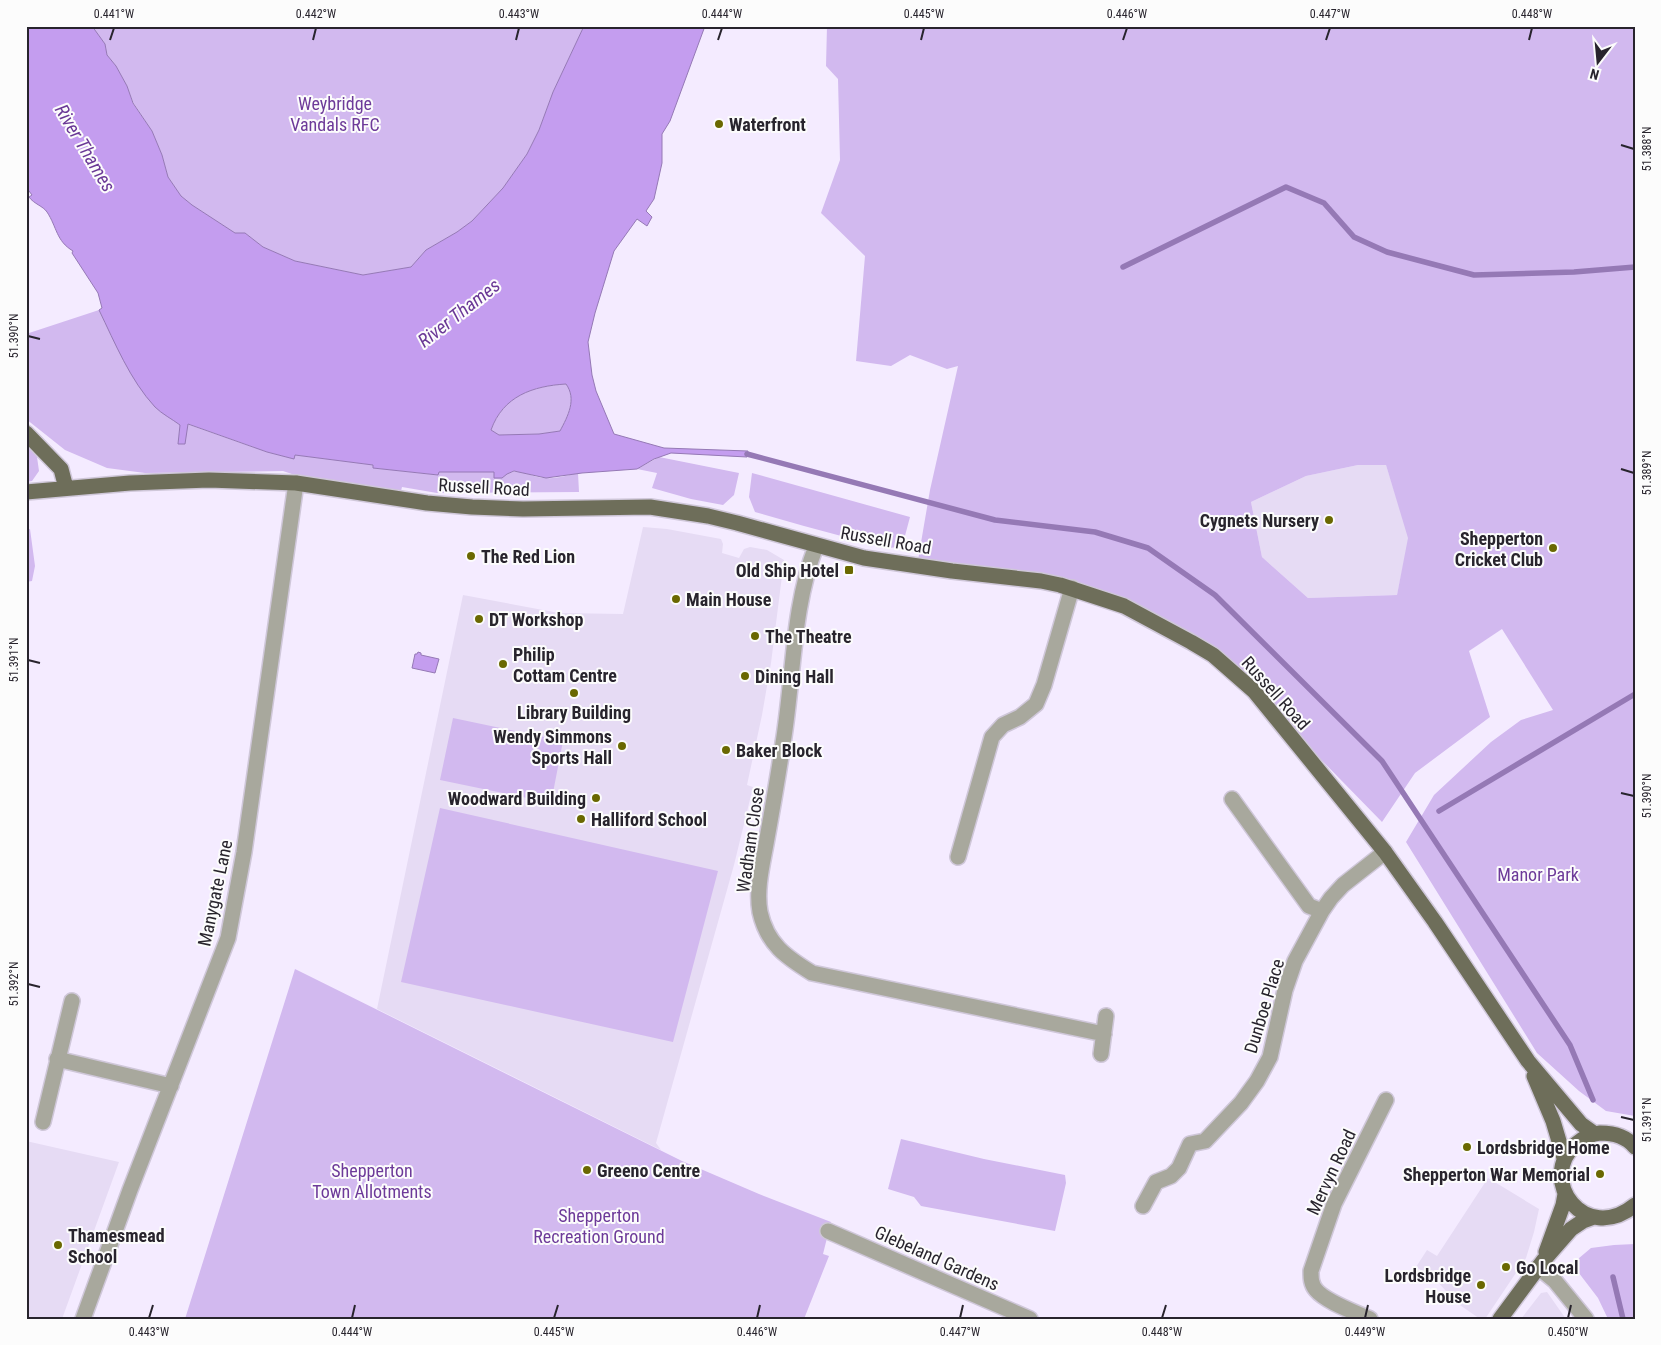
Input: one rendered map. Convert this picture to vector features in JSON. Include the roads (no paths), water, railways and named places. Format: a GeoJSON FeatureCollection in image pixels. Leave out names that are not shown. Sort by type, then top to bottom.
{"type":"FeatureCollection","features":[{"type":"Feature","properties":{"kind":"main road"},"geometry":{"type":"LineString","coordinates":[[26,433],[61,469],[66,488]]}},
{"type":"Feature","properties":{"kind":"main road","name":"Russell Road"},"geometry":{"type":"LineString","coordinates":[[26,492],[130,483],[209,480],[296,483],[427,503],[472,507],[523,509],[650,507],[718,518],[864,558],[952,571],[1041,581],[1072,588],[1124,606],[1213,656],[1254,691],[1385,852],[1435,922],[1528,1061],[1581,1124],[1595,1134]]}},
{"type":"Feature","properties":{"kind":"main road","name":"Russell Road"},"geometry":{"type":"LineString","coordinates":[[1528,1061],[1553,1121],[1564,1158]]}},
{"type":"Feature","properties":{"kind":"main road"},"geometry":{"type":"LineString","coordinates":[[1540,1264],[1563,1205],[1564,1158],[1570,1149],[1582,1138],[1595,1134],[1610,1133],[1634,1144]]}},
{"type":"Feature","properties":{"kind":"main road"},"geometry":{"type":"LineString","coordinates":[[1564,1194],[1582,1212],[1594,1217]]}},
{"type":"Feature","properties":{"kind":"main road"},"geometry":{"type":"LineString","coordinates":[[1500,1319],[1540,1264],[1571,1228],[1594,1217],[1615,1216],[1631,1211]]}},
{"type":"Feature","properties":{"kind":"street","name":"Manygate Lane"},"geometry":{"type":"LineString","coordinates":[[83,1319],[228,938],[244,852],[296,483]]}},
{"type":"Feature","properties":{"kind":"street","name":"Wadham Close"},"geometry":{"type":"LineString","coordinates":[[816,546],[807,570],[800,598],[784,740],[759,884],[760,912],[770,940],[787,958],[812,973],[1104,1034]]}},
{"type":"Feature","properties":{"kind":"street"},"geometry":{"type":"LineString","coordinates":[[958,857],[992,737],[1003,725],[1020,717],[1036,704],[1044,685],[1072,588]]}},
{"type":"Feature","properties":{"kind":"street"},"geometry":{"type":"LineString","coordinates":[[1232,799],[1309,906],[1322,911]]}},
{"type":"Feature","properties":{"kind":"street","name":"Dunboe Place"},"geometry":{"type":"LineString","coordinates":[[1143,1206],[1156,1182],[1171,1176],[1179,1168],[1190,1144],[1205,1142],[1241,1103],[1270,1057],[1285,990],[1295,961],[1322,911],[1343,885],[1385,852]]}},
{"type":"Feature","properties":{"kind":"street"},"geometry":{"type":"LineString","coordinates":[[43,1122],[72,1001]]}},
{"type":"Feature","properties":{"kind":"street"},"geometry":{"type":"LineString","coordinates":[[1100,1054],[1106,1016]]}},
{"type":"Feature","properties":{"kind":"street"},"geometry":{"type":"LineString","coordinates":[[57,1059],[171,1086]]}},
{"type":"Feature","properties":{"kind":"street","name":"Mervyn Road"},"geometry":{"type":"LineString","coordinates":[[1370,1319],[1324,1296],[1316,1290],[1311,1281],[1311,1271],[1334,1204],[1386,1100]]}},
{"type":"Feature","properties":{"kind":"street","name":"Glebeland Gardens"},"geometry":{"type":"LineString","coordinates":[[828,1230],[1030,1319]]}},
{"type":"Feature","properties":{"kind":"street"},"geometry":{"type":"LineString","coordinates":[[1540,1264],[1586,1319]]}},
{"type":"Feature","properties":{"kind":"water","name":"River Thames"},"geometry":{"type":"Polygon","coordinates":[[[26,26],[92,26],[105,44],[107,55],[116,66],[127,86],[133,103],[152,131],[162,155],[168,177],[181,196],[192,205],[235,233],[245,233],[263,247],[295,261],[363,275],[411,267],[426,250],[472,221],[503,188],[527,154],[539,130],[553,92],[584,26],[705,26],[670,121],[662,134],[662,163],[654,199],[646,211],[652,217],[647,226],[637,219],[614,251],[588,342],[596,391],[614,434],[664,448],[748,451],[747,457],[671,453],[654,459],[637,469],[546,478],[514,471],[502,478],[494,478],[494,472],[439,472],[438,475],[373,468],[373,465],[295,455],[294,459],[267,452],[188,424],[185,444],[178,444],[180,425],[155,407],[138,385],[99,310],[102,308],[98,293],[72,253],[73,251],[63,243],[47,212],[29,197],[32,195],[26,187],[26,26]],[[566,384],[554,385],[531,390],[521,395],[503,409],[496,418],[491,430],[499,435],[539,434],[560,431],[570,408],[571,396],[566,384]]]}},
{"type":"Feature","properties":{"kind":"water"},"geometry":{"type":"Polygon","coordinates":[[[418,652],[421,655],[439,659],[435,673],[412,668],[415,654],[418,652]]]}},
{"type":"Feature","properties":{"kind":"waterway"},"geometry":{"type":"LineString","coordinates":[[1123,267],[1286,187],[1324,203],[1354,237],[1387,252],[1474,275],[1574,272],[1635,267]]}},
{"type":"Feature","properties":{"kind":"waterway"},"geometry":{"type":"LineString","coordinates":[[747,454],[995,520],[1095,532],[1148,548],[1215,595],[1382,761],[1570,1045],[1593,1100]]}},
{"type":"Feature","properties":{"kind":"waterway"},"geometry":{"type":"LineString","coordinates":[[1439,811],[1635,694]]}},
{"type":"Feature","properties":{"kind":"waterway"},"geometry":{"type":"LineString","coordinates":[[1613,1277],[1623,1319]]}},
{"type":"Feature","properties":{"kind":"place","name":"Waterfront"},"geometry":{"type":"Point","coordinates":[719,124]}},
{"type":"Feature","properties":{"kind":"place","name":"Cygnets Nursery"},"geometry":{"type":"Point","coordinates":[1329,520]}},
{"type":"Feature","properties":{"kind":"place","name":"Shepperton Cricket Club"},"geometry":{"type":"Point","coordinates":[1553,548]}},
{"type":"Feature","properties":{"kind":"place","name":"The Red Lion"},"geometry":{"type":"Point","coordinates":[471,556]}},
{"type":"Feature","properties":{"kind":"place","name":"Old Ship Hotel"},"geometry":{"type":"Point","coordinates":[849,570]}},
{"type":"Feature","properties":{"kind":"place","name":"Main House"},"geometry":{"type":"Point","coordinates":[676,599]}},
{"type":"Feature","properties":{"kind":"place","name":"DT Workshop"},"geometry":{"type":"Point","coordinates":[479,619]}},
{"type":"Feature","properties":{"kind":"place","name":"The Theatre"},"geometry":{"type":"Point","coordinates":[755,636]}},
{"type":"Feature","properties":{"kind":"place","name":"Philip Cottam Centre"},"geometry":{"type":"Point","coordinates":[503,664]}},
{"type":"Feature","properties":{"kind":"place","name":"Dining Hall"},"geometry":{"type":"Point","coordinates":[745,676]}},
{"type":"Feature","properties":{"kind":"place","name":"Library Building"},"geometry":{"type":"Point","coordinates":[574,693]}},
{"type":"Feature","properties":{"kind":"place","name":"Wendy Simmons Sports Hall"},"geometry":{"type":"Point","coordinates":[622,746]}},
{"type":"Feature","properties":{"kind":"place","name":"Baker Block"},"geometry":{"type":"Point","coordinates":[726,750]}},
{"type":"Feature","properties":{"kind":"place","name":"Woodward Building"},"geometry":{"type":"Point","coordinates":[596,798]}},
{"type":"Feature","properties":{"kind":"place","name":"Halliford School"},"geometry":{"type":"Point","coordinates":[581,819]}},
{"type":"Feature","properties":{"kind":"place","name":"Lordsbridge Home"},"geometry":{"type":"Point","coordinates":[1467,1147]}},
{"type":"Feature","properties":{"kind":"place","name":"Greeno Centre"},"geometry":{"type":"Point","coordinates":[587,1170]}},
{"type":"Feature","properties":{"kind":"place","name":"Shepperton War Memorial"},"geometry":{"type":"Point","coordinates":[1600,1174]}},
{"type":"Feature","properties":{"kind":"place","name":"Thamesmead School"},"geometry":{"type":"Point","coordinates":[58,1245]}},
{"type":"Feature","properties":{"kind":"place","name":"Go Local"},"geometry":{"type":"Point","coordinates":[1506,1267]}},
{"type":"Feature","properties":{"kind":"place","name":"Lordsbridge House"},"geometry":{"type":"Point","coordinates":[1481,1285]}},
{"type":"Feature","properties":{"kind":"park label","name":"Weybridge Vandals RFC"},"geometry":{"type":"Point","coordinates":[335,113]}},
{"type":"Feature","properties":{"kind":"park label","name":"Manor Park"},"geometry":{"type":"Point","coordinates":[1538,874]}},
{"type":"Feature","properties":{"kind":"park label","name":"Shepperton Town Allotments"},"geometry":{"type":"Point","coordinates":[372,1180]}},
{"type":"Feature","properties":{"kind":"park label","name":"Shepperton Recreation Ground"},"geometry":{"type":"Point","coordinates":[599,1225]}}]}
